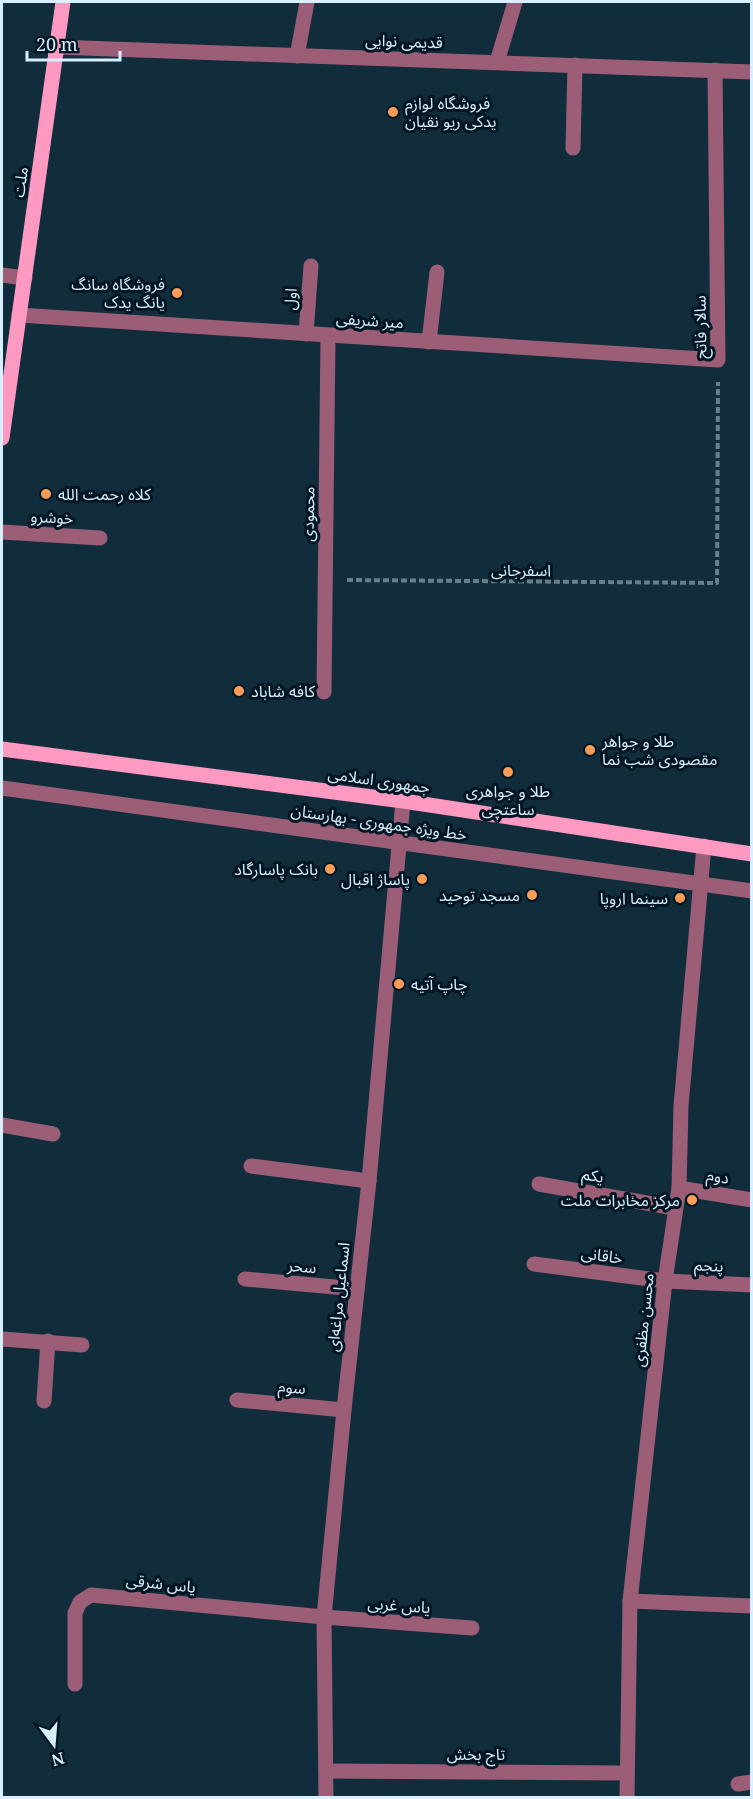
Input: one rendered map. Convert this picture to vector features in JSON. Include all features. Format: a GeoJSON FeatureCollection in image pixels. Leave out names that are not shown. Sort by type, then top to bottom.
{"type":"FeatureCollection","features":[{"type":"Feature","properties":{"kind":"main road","name":"ملت"},"geometry":{"type":"LineString","coordinates":[[2,438],[63,2]]}},
{"type":"Feature","properties":{"kind":"main road","name":"جمهوری اسلامی"},"geometry":{"type":"LineString","coordinates":[[2,748],[403,801],[752,854]]}},
{"type":"Feature","properties":{"kind":"street"},"geometry":{"type":"LineString","coordinates":[[297,56],[307,2]]}},
{"type":"Feature","properties":{"kind":"street"},"geometry":{"type":"LineString","coordinates":[[496,62],[515,2]]}},
{"type":"Feature","properties":{"kind":"street","name":"قدیمی نوایی"},"geometry":{"type":"LineString","coordinates":[[56,47],[752,72]]}},
{"type":"Feature","properties":{"kind":"street"},"geometry":{"type":"LineString","coordinates":[[573,148],[575,65]]}},
{"type":"Feature","properties":{"kind":"street","name":"سالار فاتح"},"geometry":{"type":"LineString","coordinates":[[715,70],[718,360]]}},
{"type":"Feature","properties":{"kind":"street","name":"اول"},"geometry":{"type":"LineString","coordinates":[[306,334],[311,266]]}},
{"type":"Feature","properties":{"kind":"street"},"geometry":{"type":"LineString","coordinates":[[429,342],[437,272]]}},
{"type":"Feature","properties":{"kind":"street"},"geometry":{"type":"LineString","coordinates":[[2,275],[25,278]]}},
{"type":"Feature","properties":{"kind":"street","name":"میر شریفی"},"geometry":{"type":"LineString","coordinates":[[19,315],[718,360]]}},
{"type":"Feature","properties":{"kind":"street","name":"محمودی"},"geometry":{"type":"LineString","coordinates":[[324,692],[328,336]]}},
{"type":"Feature","properties":{"kind":"street","name":"خوشرو"},"geometry":{"type":"LineString","coordinates":[[2,532],[100,538]]}},
{"type":"Feature","properties":{"kind":"street","name":"خط ویژه جمهوری - بهارستان"},"geometry":{"type":"LineString","coordinates":[[2,788],[752,891]]}},
{"type":"Feature","properties":{"kind":"street","name":"اسماعیل مراغه‌ای"},"geometry":{"type":"LineString","coordinates":[[326,1797],[324,1617],[369,1181],[403,801]]}},
{"type":"Feature","properties":{"kind":"street","name":"محسن مظفری"},"geometry":{"type":"LineString","coordinates":[[627,1797],[630,1601],[665,1281],[679,1188],[681,1106],[704,846]]}},
{"type":"Feature","properties":{"kind":"street"},"geometry":{"type":"LineString","coordinates":[[2,1125],[53,1134]]}},
{"type":"Feature","properties":{"kind":"street"},"geometry":{"type":"LineString","coordinates":[[251,1166],[369,1181]]}},
{"type":"Feature","properties":{"kind":"street","name":"یکم"},"geometry":{"type":"LineString","coordinates":[[539,1184],[675,1208]]}},
{"type":"Feature","properties":{"kind":"street","name":"دوم"},"geometry":{"type":"LineString","coordinates":[[679,1188],[752,1200]]}},
{"type":"Feature","properties":{"kind":"street","name":"خاقانی"},"geometry":{"type":"LineString","coordinates":[[534,1264],[665,1281]]}},
{"type":"Feature","properties":{"kind":"street","name":"سحر"},"geometry":{"type":"LineString","coordinates":[[245,1280],[357,1289]]}},
{"type":"Feature","properties":{"kind":"street","name":"پنجم"},"geometry":{"type":"LineString","coordinates":[[665,1281],[752,1285]]}},
{"type":"Feature","properties":{"kind":"street"},"geometry":{"type":"LineString","coordinates":[[2,1339],[82,1345]]}},
{"type":"Feature","properties":{"kind":"street"},"geometry":{"type":"LineString","coordinates":[[44,1401],[48,1341]]}},
{"type":"Feature","properties":{"kind":"street","name":"سوم"},"geometry":{"type":"LineString","coordinates":[[237,1400],[344,1410]]}},
{"type":"Feature","properties":{"kind":"street","name":"یاس شرقی"},"geometry":{"type":"LineString","coordinates":[[75,1684],[75,1613],[80,1602],[91,1595],[324,1617]]}},
{"type":"Feature","properties":{"kind":"street"},"geometry":{"type":"LineString","coordinates":[[630,1601],[752,1606]]}},
{"type":"Feature","properties":{"kind":"street","name":"یاس غربی"},"geometry":{"type":"LineString","coordinates":[[324,1617],[472,1628]]}},
{"type":"Feature","properties":{"kind":"street","name":"تاج بخش"},"geometry":{"type":"LineString","coordinates":[[326,1771],[627,1773]]}},
{"type":"Feature","properties":{"kind":"path","name":"سالار فاتح"},"geometry":{"type":"LineString","coordinates":[[717,584],[718,360]]}},
{"type":"Feature","properties":{"kind":"path","name":"اسفرجانی"},"geometry":{"type":"LineString","coordinates":[[325,580],[717,584]]}},
{"type":"Feature","properties":{"kind":"place","name":"فروشگاه لوازم یدکی ریو نقیان"},"geometry":{"type":"Point","coordinates":[393,112]}},
{"type":"Feature","properties":{"kind":"place","name":"فروشگاه سانگ یانگ یدک"},"geometry":{"type":"Point","coordinates":[177,293]}},
{"type":"Feature","properties":{"kind":"place","name":"كلاه رحمت الله"},"geometry":{"type":"Point","coordinates":[46,494]}},
{"type":"Feature","properties":{"kind":"place","name":"کافه شاباد"},"geometry":{"type":"Point","coordinates":[239,691]}},
{"type":"Feature","properties":{"kind":"place","name":"طلا و جواهر مقصودی شب نما"},"geometry":{"type":"Point","coordinates":[590,750]}},
{"type":"Feature","properties":{"kind":"place","name":"طلا و جواهری ساعتچی"},"geometry":{"type":"Point","coordinates":[508,772]}},
{"type":"Feature","properties":{"kind":"place","name":"بانک پاسارگاد"},"geometry":{"type":"Point","coordinates":[330,869]}},
{"type":"Feature","properties":{"kind":"place","name":"پاساژ اقبال"},"geometry":{"type":"Point","coordinates":[422,879]}},
{"type":"Feature","properties":{"kind":"place","name":"مسجد توحید"},"geometry":{"type":"Point","coordinates":[532,895]}},
{"type":"Feature","properties":{"kind":"place","name":"سینما اروپا"},"geometry":{"type":"Point","coordinates":[680,898]}},
{"type":"Feature","properties":{"kind":"place","name":"چاپ آتیه"},"geometry":{"type":"Point","coordinates":[399,984]}},
{"type":"Feature","properties":{"kind":"place","name":"مرکز مخابرات ملت"},"geometry":{"type":"Point","coordinates":[692,1200]}}]}
